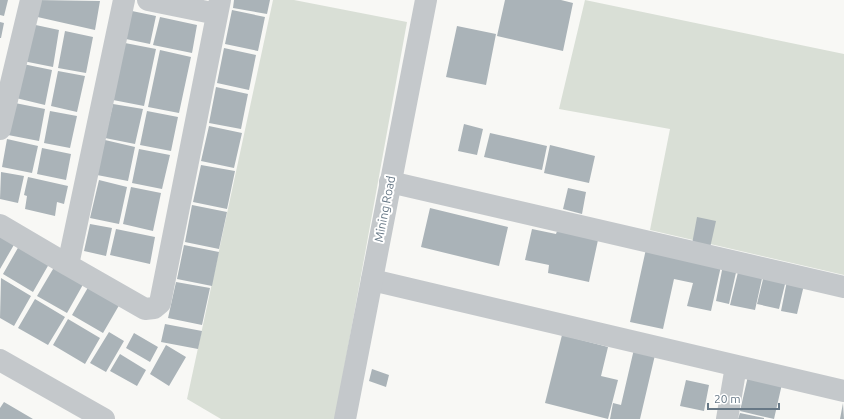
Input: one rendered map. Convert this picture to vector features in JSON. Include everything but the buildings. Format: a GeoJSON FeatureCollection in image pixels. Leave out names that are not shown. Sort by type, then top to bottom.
{"type":"FeatureCollection","features":[{"type":"Feature","properties":{"kind":"street"},"geometry":{"type":"LineString","coordinates":[[0,129],[31,0]]}},
{"type":"Feature","properties":{"kind":"street"},"geometry":{"type":"LineString","coordinates":[[68,265],[124,0]]}},
{"type":"Feature","properties":{"kind":"street"},"geometry":{"type":"LineString","coordinates":[[0,225],[145,309],[154,308],[160,303],[218,7],[148,0]]}},
{"type":"Feature","properties":{"kind":"street","name":"Mining Road"},"geometry":{"type":"LineString","coordinates":[[345,419],[426,0]]}},
{"type":"Feature","properties":{"kind":"street"},"geometry":{"type":"LineString","coordinates":[[390,182],[844,287]]}},
{"type":"Feature","properties":{"kind":"street"},"geometry":{"type":"LineString","coordinates":[[372,280],[844,391]]}},
{"type":"Feature","properties":{"kind":"street"},"geometry":{"type":"LineString","coordinates":[[0,360],[104,419]]}},
{"type":"Feature","properties":{"kind":"street"},"geometry":{"type":"LineString","coordinates":[[727,419],[736,366]]}},
{"type":"Feature","properties":{"kind":"shaded area"},"geometry":{"type":"Polygon","coordinates":[[[273,0],[294,0],[407,22],[335,419],[221,419],[187,399],[273,0]]]}},
{"type":"Feature","properties":{"kind":"shaded area"},"geometry":{"type":"Polygon","coordinates":[[[585,0],[844,54],[844,275],[650,230],[670,129],[559,109],[585,0]]]}}]}
